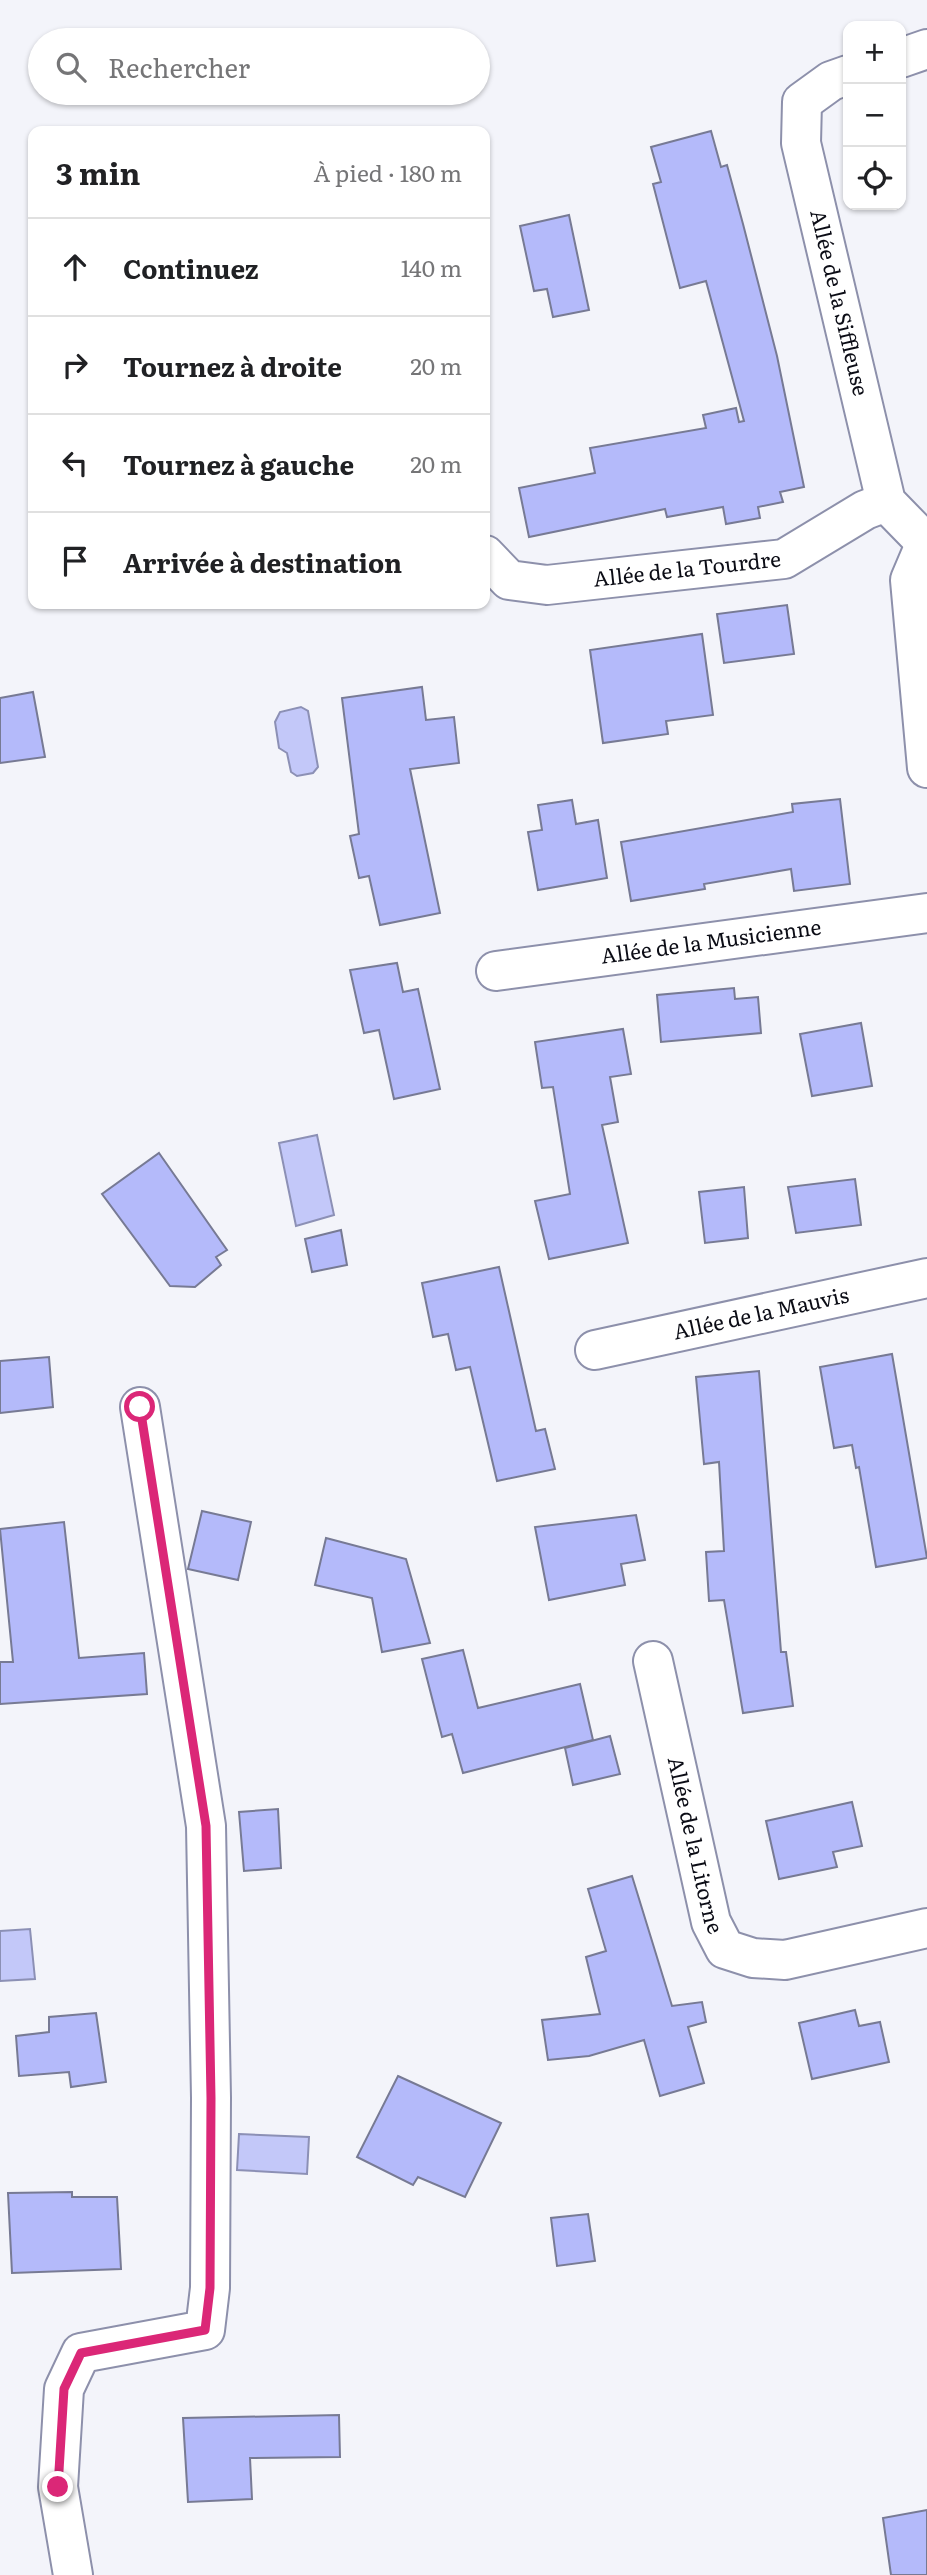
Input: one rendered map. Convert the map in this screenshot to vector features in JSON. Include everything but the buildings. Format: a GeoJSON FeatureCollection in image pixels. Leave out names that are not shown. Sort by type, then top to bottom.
{"type":"FeatureCollection","features":[{"type":"Feature","properties":{"kind":"street"},"geometry":{"type":"LineString","coordinates":[[906,56],[927,49]]}},
{"type":"Feature","properties":{"kind":"street","name":"Allée de la Siffleuse"},"geometry":{"type":"LineString","coordinates":[[843,77],[831,81],[802,102],[801,142],[886,502]]}},
{"type":"Feature","properties":{"kind":"street"},"geometry":{"type":"LineString","coordinates":[[886,502],[926,541],[910,580],[927,768]]}},
{"type":"Feature","properties":{"kind":"street","name":"Allée de la Tourdre"},"geometry":{"type":"LineString","coordinates":[[490,560],[509,580],[547,585],[784,559],[865,510],[886,502]]}},
{"type":"Feature","properties":{"kind":"street","name":"Allée de la Musicienne"},"geometry":{"type":"LineString","coordinates":[[496,971],[927,913]]}},
{"type":"Feature","properties":{"kind":"street","name":"Allée de la Mauvis"},"geometry":{"type":"LineString","coordinates":[[595,1350],[927,1278]]}},
{"type":"Feature","properties":{"kind":"street"},"geometry":{"type":"LineString","coordinates":[[73,2575],[58,2487],[64,2389],[81,2353],[205,2330],[210,2288],[211,2098],[206,1826],[140,1407]]}},
{"type":"Feature","properties":{"kind":"street","name":"Allée de la Litorne"},"geometry":{"type":"LineString","coordinates":[[653,1661],[711,1922],[725,1949],[753,1958],[785,1960],[927,1928]]}},
{"type":"Feature","properties":{"kind":"water"},"geometry":{"type":"Polygon","coordinates":[[[301,707],[308,711],[318,767],[313,773],[297,776],[291,772],[287,753],[279,748],[275,722],[280,712],[301,707]]]}},
{"type":"Feature","properties":{"kind":"water"},"geometry":{"type":"Polygon","coordinates":[[[317,1135],[334,1215],[296,1226],[279,1143],[317,1135]]]}},
{"type":"Feature","properties":{"kind":"water"},"geometry":{"type":"Polygon","coordinates":[[[30,1929],[35,1979],[0,1981],[0,1931],[30,1929]]]}},
{"type":"Feature","properties":{"kind":"water"},"geometry":{"type":"Polygon","coordinates":[[[239,2134],[309,2137],[307,2174],[237,2170],[239,2134]]]}},
{"type":"Feature","properties":{"kind":"route"},"geometry":{"type":"LineString","coordinates":[[58,2487],[64,2389],[81,2353],[205,2330],[210,2288],[211,2098],[206,1826],[140,1407]]}}]}
